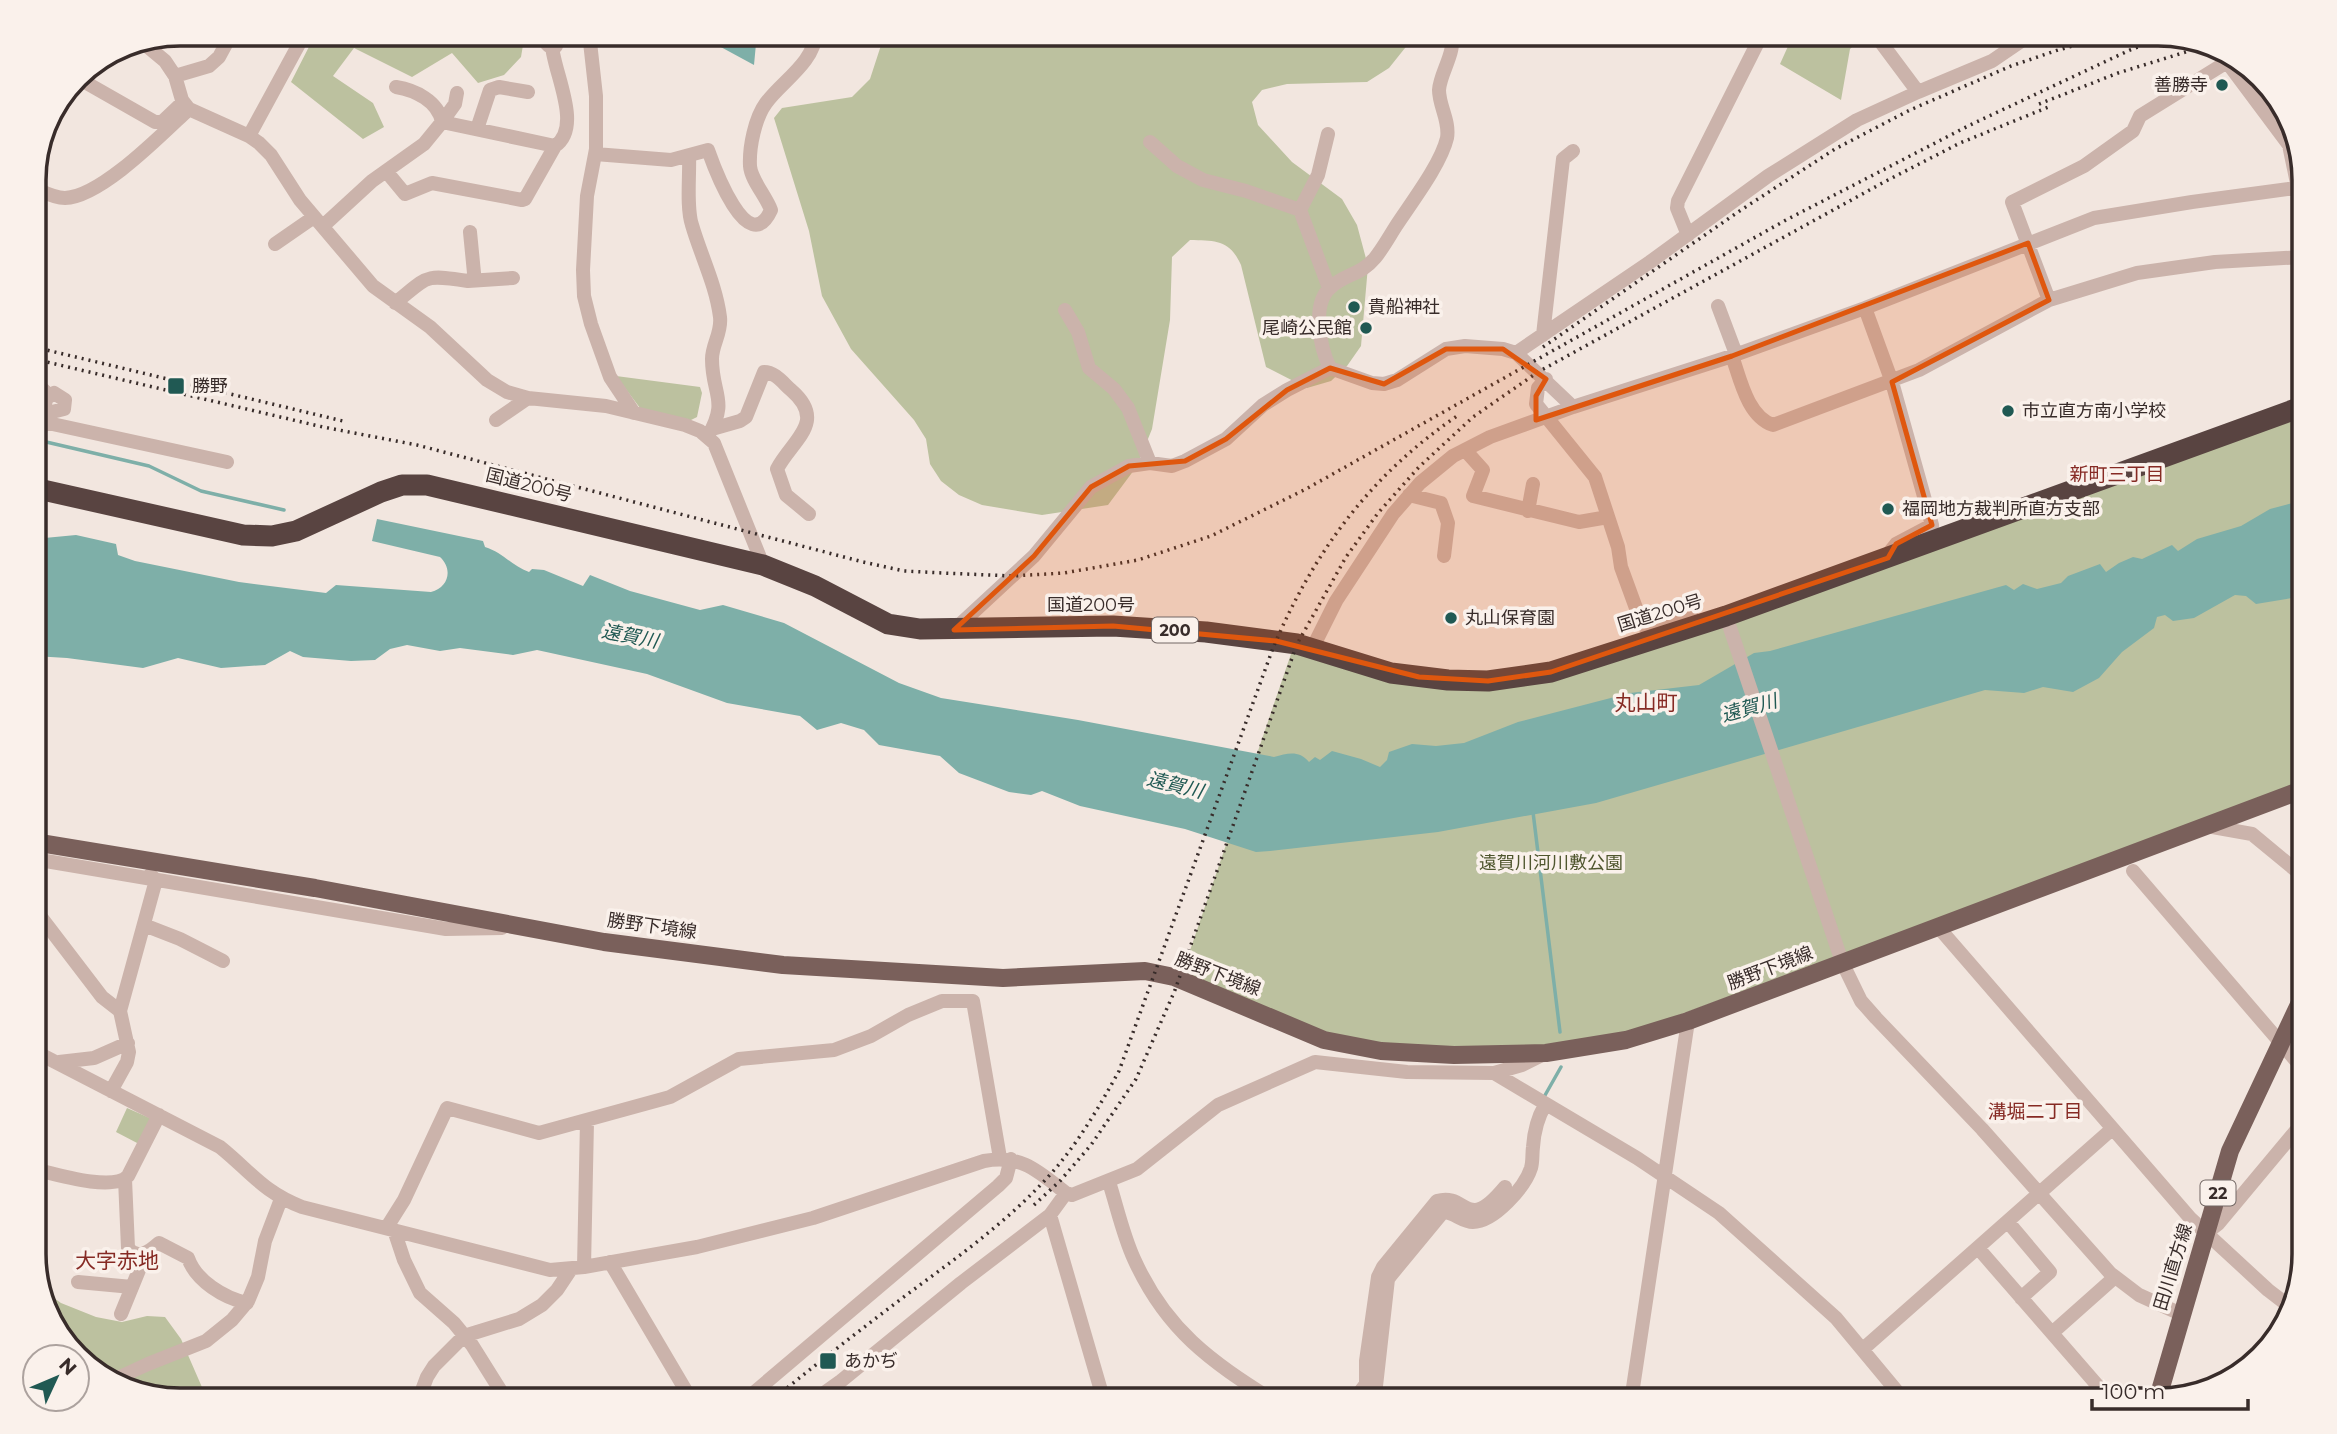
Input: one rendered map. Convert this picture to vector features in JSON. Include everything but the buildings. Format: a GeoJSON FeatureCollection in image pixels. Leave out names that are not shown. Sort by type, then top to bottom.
{"type":"FeatureCollection","features":[{"type":"Feature","properties":{"kind":"highway","name":"国道200号"},"geometry":{"type":"LineString","coordinates":[[46,491],[243,535],[272,536],[296,531],[366,498],[402,485],[427,485],[764,565],[815,586],[888,624],[954,630],[1140,628],[1206,632],[1297,644],[1391,673],[1448,680],[1488,681],[1550,672],[1703,624],[1728,620],[1888,558],[2291,411]]}},
{"type":"Feature","properties":{"kind":"main road","name":"勝野下境線"},"geometry":{"type":"LineString","coordinates":[[46,845],[236,875],[604,942],[783,965],[1003,978],[1145,971],[1174,977],[1324,1040],[1357,1048],[1454,1055],[1546,1053],[1626,1040],[1688,1021],[1762,995],[1840,957],[1939,928],[2292,794]]}},
{"type":"Feature","properties":{"kind":"main road","name":"田川直方線"},"geometry":{"type":"LineString","coordinates":[[2161,1388],[2230,1151],[2292,1018]]}},
{"type":"Feature","properties":{"kind":"street"},"geometry":{"type":"LineString","coordinates":[[175,76],[209,66],[219,57],[225,46]]}},
{"type":"Feature","properties":{"kind":"street"},"geometry":{"type":"LineString","coordinates":[[248,136],[298,46]]}},
{"type":"Feature","properties":{"kind":"street"},"geometry":{"type":"LineString","coordinates":[[386,171],[405,194],[432,183],[526,199],[555,146],[564,140],[566,97],[555,71],[553,46]]}},
{"type":"Feature","properties":{"kind":"street"},"geometry":{"type":"LineString","coordinates":[[590,46],[596,96],[595,154],[587,196],[584,296],[610,377],[634,413]]}},
{"type":"Feature","properties":{"kind":"street"},"geometry":{"type":"LineString","coordinates":[[595,154],[671,160],[708,150],[719,183],[742,218],[751,224],[760,224],[771,210],[750,169],[757,121],[765,104],[813,46]]}},
{"type":"Feature","properties":{"kind":"street"},"geometry":{"type":"LineString","coordinates":[[1451,46],[1439,91],[1448,127],[1447,140],[1424,184],[1374,259],[1363,270],[1329,288],[1322,300],[1319,327],[1324,356],[1330,368],[1372,383],[1384,384],[1397,380],[1446,349],[1465,346],[1503,349],[1516,353],[1573,407]]}},
{"type":"Feature","properties":{"kind":"street"},"geometry":{"type":"LineString","coordinates":[[1688,235],[1677,208],[1678,201],[1756,46]]}},
{"type":"Feature","properties":{"kind":"street"},"geometry":{"type":"LineString","coordinates":[[1884,46],[1918,92]]}},
{"type":"Feature","properties":{"kind":"street"},"geometry":{"type":"LineString","coordinates":[[1516,353],[1688,235],[1768,176],[1857,120],[1992,61],[2014,46]]}},
{"type":"Feature","properties":{"kind":"street"},"geometry":{"type":"LineString","coordinates":[[153,49],[175,76],[186,106],[248,136],[271,155],[300,200],[373,286],[430,327],[487,380],[507,392],[528,398],[606,406],[710,433],[746,417],[764,372],[773,374],[802,400],[807,408],[808,418],[804,429],[777,469],[786,495],[809,514]]}},
{"type":"Feature","properties":{"kind":"street"},"geometry":{"type":"LineString","coordinates":[[2049,300],[2012,202],[2084,166],[2133,131],[2140,116],[2221,62]]}},
{"type":"Feature","properties":{"kind":"street"},"geometry":{"type":"LineString","coordinates":[[2238,72],[2281,129]]}},
{"type":"Feature","properties":{"kind":"street"},"geometry":{"type":"LineString","coordinates":[[87,83],[155,122],[162,122],[186,106]]}},
{"type":"Feature","properties":{"kind":"street"},"geometry":{"type":"LineString","coordinates":[[396,87],[407,89],[428,101],[440,113],[442,122]]}},
{"type":"Feature","properties":{"kind":"street"},"geometry":{"type":"LineString","coordinates":[[477,130],[490,90],[499,87],[528,92]]}},
{"type":"Feature","properties":{"kind":"street"},"geometry":{"type":"LineString","coordinates":[[275,244],[318,222],[424,144],[454,104],[457,93]]}},
{"type":"Feature","properties":{"kind":"street"},"geometry":{"type":"LineString","coordinates":[[46,193],[57,198],[75,197],[93,189],[116,173],[186,106]]}},
{"type":"Feature","properties":{"kind":"street"},"geometry":{"type":"LineString","coordinates":[[442,122],[555,146]]}},
{"type":"Feature","properties":{"kind":"street"},"geometry":{"type":"LineString","coordinates":[[1328,134],[1318,175],[1300,210],[1329,288]]}},
{"type":"Feature","properties":{"kind":"street"},"geometry":{"type":"LineString","coordinates":[[1150,142],[1177,166],[1203,180],[1246,191],[1300,210]]}},
{"type":"Feature","properties":{"kind":"street"},"geometry":{"type":"LineString","coordinates":[[1543,335],[1563,159],[1573,151]]}},
{"type":"Feature","properties":{"kind":"street"},"geometry":{"type":"LineString","coordinates":[[689,155],[690,222],[708,271],[720,316],[720,330],[712,359],[720,406],[717,421],[710,433]]}},
{"type":"Feature","properties":{"kind":"street"},"geometry":{"type":"LineString","coordinates":[[1312,649],[1336,601],[1393,514],[1420,483],[1453,456],[1490,437],[1866,308],[2094,218],[2291,189]]}},
{"type":"Feature","properties":{"kind":"street"},"geometry":{"type":"LineString","coordinates":[[468,281],[473,278],[474,273],[470,232]]}},
{"type":"Feature","properties":{"kind":"street"},"geometry":{"type":"LineString","coordinates":[[1718,306],[1748,400],[1761,418],[1773,425],[1919,370],[2049,300],[2137,273],[2215,262],[2291,258]]}},
{"type":"Feature","properties":{"kind":"street"},"geometry":{"type":"LineString","coordinates":[[394,303],[423,279],[431,277],[468,281],[513,278]]}},
{"type":"Feature","properties":{"kind":"street"},"geometry":{"type":"LineString","coordinates":[[1866,308],[1892,382],[1932,525],[1896,544],[1891,548],[1888,558]]}},
{"type":"Feature","properties":{"kind":"street"},"geometry":{"type":"LineString","coordinates":[[1065,310],[1078,332],[1089,368],[1114,389],[1128,408],[1150,463]]}},
{"type":"Feature","properties":{"kind":"street"},"geometry":{"type":"LineString","coordinates":[[954,630],[1034,556],[1091,487],[1129,466],[1150,463],[1172,466],[1215,446],[1263,405],[1330,368]]}},
{"type":"Feature","properties":{"kind":"street"},"geometry":{"type":"LineString","coordinates":[[1546,379],[1538,388],[1536,404],[1595,477],[1618,547],[1621,567],[1645,627],[1692,618],[1703,624]]}},
{"type":"Feature","properties":{"kind":"street"},"geometry":{"type":"LineString","coordinates":[[46,392],[61,396],[66,405],[61,411],[46,416]]}},
{"type":"Feature","properties":{"kind":"street"},"geometry":{"type":"LineString","coordinates":[[496,420],[528,398]]}},
{"type":"Feature","properties":{"kind":"street"},"geometry":{"type":"LineString","coordinates":[[46,423],[227,462]]}},
{"type":"Feature","properties":{"kind":"street"},"geometry":{"type":"LineString","coordinates":[[710,433],[764,565]]}},
{"type":"Feature","properties":{"kind":"street"},"geometry":{"type":"LineString","coordinates":[[1465,450],[1483,470],[1473,496],[1579,522],[1608,517]]}},
{"type":"Feature","properties":{"kind":"street"},"geometry":{"type":"LineString","coordinates":[[1528,511],[1533,484]]}},
{"type":"Feature","properties":{"kind":"street"},"geometry":{"type":"LineString","coordinates":[[1409,495],[1441,503],[1448,523],[1444,556]]}},
{"type":"Feature","properties":{"kind":"street"},"geometry":{"type":"LineString","coordinates":[[1728,620],[1840,957],[1853,987],[1869,1010],[2041,1193],[2115,1277],[2139,1295],[2181,1314]]}},
{"type":"Feature","properties":{"kind":"street"},"geometry":{"type":"LineString","coordinates":[[2205,825],[2252,834],[2292,867]]}},
{"type":"Feature","properties":{"kind":"street"},"geometry":{"type":"LineString","coordinates":[[97,852],[161,881],[177,878],[216,880],[236,875]]}},
{"type":"Feature","properties":{"kind":"street"},"geometry":{"type":"LineString","coordinates":[[46,861],[446,929],[506,928],[520,925]]}},
{"type":"Feature","properties":{"kind":"street"},"geometry":{"type":"LineString","coordinates":[[2133,871],[2292,1056]]}},
{"type":"Feature","properties":{"kind":"street"},"geometry":{"type":"LineString","coordinates":[[111,1091],[127,1062],[129,1052],[120,1011],[144,925],[161,881]]}},
{"type":"Feature","properties":{"kind":"street"},"geometry":{"type":"LineString","coordinates":[[46,924],[102,997],[120,1011]]}},
{"type":"Feature","properties":{"kind":"street"},"geometry":{"type":"LineString","coordinates":[[144,925],[180,939],[223,961]]}},
{"type":"Feature","properties":{"kind":"street"},"geometry":{"type":"LineString","coordinates":[[1939,928],[2205,1234],[2283,1301]]}},
{"type":"Feature","properties":{"kind":"street"},"geometry":{"type":"LineString","coordinates":[[390,1228],[447,1108],[539,1133],[670,1097],[739,1059],[834,1050],[871,1036],[908,1015],[942,1001],[973,1002],[1006,1159],[1006,1178],[759,1388]]}},
{"type":"Feature","properties":{"kind":"street"},"geometry":{"type":"LineString","coordinates":[[1633,1388],[1688,1021]]}},
{"type":"Feature","properties":{"kind":"street"},"geometry":{"type":"LineString","coordinates":[[58,1063],[93,1058],[128,1043]]}},
{"type":"Feature","properties":{"kind":"street"},"geometry":{"type":"LineString","coordinates":[[46,1057],[220,1147],[260,1184],[281,1199],[302,1207],[550,1269],[577,1268],[697,1247],[813,1218],[1006,1159],[1040,1173],[1072,1195],[1137,1169],[1218,1105],[1315,1062],[1418,1073],[1494,1073],[1522,1065],[1546,1053]]}},
{"type":"Feature","properties":{"kind":"street"},"geometry":{"type":"LineString","coordinates":[[1494,1073],[1618,1147],[1719,1213],[1836,1318],[1894,1388]]}},
{"type":"Feature","properties":{"kind":"street"},"geometry":{"type":"LineString","coordinates":[[1363,1388],[1366,1384],[1366,1362],[1378,1277],[1383,1267],[1437,1201],[1447,1199],[1471,1211],[1500,1203],[1530,1172],[1542,1103]]}},
{"type":"Feature","properties":{"kind":"street"},"geometry":{"type":"LineString","coordinates":[[121,1314],[139,1270],[135,1255],[128,1248],[125,1179],[159,1115]]}},
{"type":"Feature","properties":{"kind":"street"},"geometry":{"type":"LineString","coordinates":[[423,1388],[433,1366],[464,1336],[519,1319],[542,1305],[577,1268],[587,1121]]}},
{"type":"Feature","properties":{"kind":"street"},"geometry":{"type":"LineString","coordinates":[[1863,1349],[2112,1129]]}},
{"type":"Feature","properties":{"kind":"street"},"geometry":{"type":"LineString","coordinates":[[2205,1234],[2218,1224],[2292,1136]]}},
{"type":"Feature","properties":{"kind":"street"},"geometry":{"type":"LineString","coordinates":[[46,1171],[110,1183],[125,1179]]}},
{"type":"Feature","properties":{"kind":"street"},"geometry":{"type":"LineString","coordinates":[[1109,1182],[1133,1256],[1155,1299],[1185,1336],[1213,1362],[1254,1388]]}},
{"type":"Feature","properties":{"kind":"street"},"geometry":{"type":"LineString","coordinates":[[1375,1388],[1388,1279],[1443,1212],[1447,1211],[1466,1222],[1492,1216],[1506,1187]]}},
{"type":"Feature","properties":{"kind":"street"},"geometry":{"type":"LineString","coordinates":[[830,1388],[1050,1215],[1066,1193]]}},
{"type":"Feature","properties":{"kind":"street"},"geometry":{"type":"LineString","coordinates":[[123,1376],[206,1341],[232,1320],[247,1303],[258,1277],[265,1241],[281,1199]]}},
{"type":"Feature","properties":{"kind":"street"},"geometry":{"type":"LineString","coordinates":[[1050,1215],[1100,1388]]}},
{"type":"Feature","properties":{"kind":"street"},"geometry":{"type":"LineString","coordinates":[[2008,1222],[2050,1272],[2021,1298]]}},
{"type":"Feature","properties":{"kind":"street"},"geometry":{"type":"LineString","coordinates":[[390,1228],[420,1293],[454,1323],[498,1388]]}},
{"type":"Feature","properties":{"kind":"street"},"geometry":{"type":"LineString","coordinates":[[135,1255],[146,1254],[159,1243],[188,1258],[198,1276],[218,1290],[247,1303]]}},
{"type":"Feature","properties":{"kind":"street"},"geometry":{"type":"LineString","coordinates":[[1978,1248],[2100,1388]]}},
{"type":"Feature","properties":{"kind":"street"},"geometry":{"type":"LineString","coordinates":[[610,1262],[684,1388]]}},
{"type":"Feature","properties":{"kind":"street"},"geometry":{"type":"LineString","coordinates":[[2052,1334],[2115,1277]]}},
{"type":"Feature","properties":{"kind":"street"},"geometry":{"type":"LineString","coordinates":[[78,1282],[132,1287]]}},
{"type":"Feature","properties":{"kind":"highlighted area"},"geometry":{"type":"Polygon","coordinates":[[[2028,243],[2049,300],[1892,382],[1932,525],[1896,544],[1888,558],[1551,672],[1488,681],[1419,677],[1276,641],[1113,626],[954,630],[1034,556],[1091,487],[1129,466],[1185,461],[1226,439],[1287,390],[1330,368],[1384,384],[1446,349],[1503,349],[1546,379],[1536,396],[1536,420],[1732,356],[2028,243]]]}},
{"type":"Feature","properties":{"kind":"green space"},"geometry":{"type":"Polygon","coordinates":[[[309,46],[523,46],[521,57],[504,75],[478,83],[452,53],[412,77],[354,48],[333,76],[373,103],[384,127],[363,139],[291,82],[309,46]]]}},
{"type":"Feature","properties":{"kind":"green space"},"geometry":{"type":"Polygon","coordinates":[[[881,46],[1407,46],[1389,68],[1367,82],[1287,84],[1262,90],[1252,102],[1258,125],[1292,162],[1342,199],[1357,225],[1368,266],[1361,346],[1347,366],[1331,381],[1307,388],[1266,367],[1241,265],[1232,250],[1221,243],[1190,240],[1172,257],[1170,320],[1152,429],[1137,466],[1108,505],[1042,515],[982,505],[959,495],[941,481],[930,464],[926,439],[914,420],[851,349],[822,296],[809,231],[774,118],[782,108],[852,97],[870,79],[881,46]]]}},
{"type":"Feature","properties":{"kind":"green space"},"geometry":{"type":"Polygon","coordinates":[[[1788,46],[1853,46],[1850,49],[1841,100],[1780,64],[1788,46]]]}},
{"type":"Feature","properties":{"kind":"green space"},"geometry":{"type":"Polygon","coordinates":[[[616,376],[700,387],[702,393],[697,417],[687,422],[643,412],[616,376]]]}},
{"type":"Feature","properties":{"kind":"green space","name":"遠賀川河川敷公園"},"geometry":{"type":"Polygon","coordinates":[[[2291,419],[2292,789],[1625,1035],[1566,1046],[1451,1051],[1360,1043],[1318,1031],[1182,974],[1292,651],[1499,687],[2291,419]]]}},
{"type":"Feature","properties":{"kind":"green space"},"geometry":{"type":"Polygon","coordinates":[[[127,1108],[152,1119],[139,1144],[116,1132],[127,1108]]]}},
{"type":"Feature","properties":{"kind":"green space"},"geometry":{"type":"Polygon","coordinates":[[[53,1297],[96,1317],[122,1322],[147,1316],[165,1317],[181,1339],[202,1388],[145,1384],[113,1371],[91,1355],[91,1343],[79,1343],[73,1336],[53,1297]]]}},
{"type":"Feature","properties":{"kind":"water"},"geometry":{"type":"Polygon","coordinates":[[[719,46],[756,46],[754,65],[719,46]]]}},
{"type":"Feature","properties":{"kind":"water","name":"遠賀川"},"geometry":{"type":"Polygon","coordinates":[[[2291,503],[2291,598],[2256,604],[2246,596],[2235,595],[2194,618],[2173,621],[2165,615],[2157,617],[2154,628],[2122,652],[2099,678],[2073,692],[2043,687],[2024,693],[1985,690],[1596,803],[1438,832],[1256,852],[1185,829],[1080,806],[1042,791],[1031,795],[1009,792],[959,773],[940,756],[879,745],[864,730],[841,723],[817,730],[800,716],[727,703],[647,674],[537,650],[513,655],[460,648],[440,651],[407,645],[390,649],[375,660],[351,661],[303,657],[290,651],[265,665],[221,668],[178,658],[143,668],[46,657],[46,538],[76,535],[116,544],[118,555],[135,561],[239,582],[326,593],[336,585],[431,592],[442,586],[448,572],[440,557],[372,541],[377,519],[483,541],[485,547],[529,572],[532,569],[544,570],[583,586],[590,575],[630,591],[700,610],[723,605],[784,623],[899,683],[941,698],[1078,720],[1274,757],[1297,754],[1309,762],[1315,757],[1320,760],[1332,751],[1380,767],[1387,760],[1389,752],[1412,744],[1436,746],[1464,743],[1518,722],[1630,693],[1699,685],[1754,653],[1770,651],[2006,585],[2014,590],[2023,584],[2037,589],[2061,583],[2068,576],[2100,564],[2106,572],[2133,557],[2142,559],[2172,545],[2178,551],[2197,539],[2241,526],[2270,509],[2291,503]]]}},
{"type":"Feature","properties":{"kind":"waterway"},"geometry":{"type":"LineString","coordinates":[[46,442],[149,466],[201,491],[284,510]]}},
{"type":"Feature","properties":{"kind":"waterway"},"geometry":{"type":"LineString","coordinates":[[1533,812],[1560,1032]]}},
{"type":"Feature","properties":{"kind":"waterway"},"geometry":{"type":"LineString","coordinates":[[1544,1097],[1561,1067]]}},
{"type":"Feature","properties":{"kind":"railway"},"geometry":{"type":"LineString","coordinates":[[1543,347],[1741,210],[1835,149],[1910,110],[2011,66],[2073,46]]}},
{"type":"Feature","properties":{"kind":"railway"},"geometry":{"type":"LineString","coordinates":[[46,362],[323,427],[417,445],[904,571],[1012,576],[1064,573],[1138,560],[1211,536],[1306,489],[1786,220],[1970,125],[2141,46]]}},
{"type":"Feature","properties":{"kind":"railway"},"geometry":{"type":"LineString","coordinates":[[2039,104],[2118,73],[2192,50]]}},
{"type":"Feature","properties":{"kind":"railway"},"geometry":{"type":"LineString","coordinates":[[1034,1205],[1060,1181],[1091,1145],[1136,1079],[1175,990],[1297,644],[1346,557],[1378,513],[1419,467],[1473,417],[1538,372],[1886,181],[1960,143],[2051,106]]}},
{"type":"Feature","properties":{"kind":"railway"},"geometry":{"type":"LineString","coordinates":[[46,350],[343,421]]}},
{"type":"Feature","properties":{"kind":"railway"},"geometry":{"type":"LineString","coordinates":[[787,1388],[997,1225],[1032,1194],[1059,1165],[1078,1139],[1119,1071],[1273,648],[1289,613],[1327,547],[1373,488],[1428,437],[1460,414]]}},
{"type":"Feature","properties":{"kind":"place","name":"善勝寺"},"geometry":{"type":"Point","coordinates":[2222,85]}},
{"type":"Feature","properties":{"kind":"place","name":"貴船神社"},"geometry":{"type":"Point","coordinates":[1354,307]}},
{"type":"Feature","properties":{"kind":"place","name":"尾崎公民館"},"geometry":{"type":"Point","coordinates":[1366,328]}},
{"type":"Feature","properties":{"kind":"place","name":"勝野"},"geometry":{"type":"Point","coordinates":[176,386]}},
{"type":"Feature","properties":{"kind":"place","name":"市立直方南小学校"},"geometry":{"type":"Point","coordinates":[2008,411]}},
{"type":"Feature","properties":{"kind":"place","name":"福岡地方裁判所直方支部"},"geometry":{"type":"Point","coordinates":[1888,509]}},
{"type":"Feature","properties":{"kind":"place","name":"丸山保育園"},"geometry":{"type":"Point","coordinates":[1451,618]}},
{"type":"Feature","properties":{"kind":"place","name":"あかぢ"},"geometry":{"type":"Point","coordinates":[828,1361]}},
{"type":"Feature","properties":{"kind":"district","name":"新町三丁目"},"geometry":{"type":"Point","coordinates":[2117,474]}},
{"type":"Feature","properties":{"kind":"district","name":"丸山町"},"geometry":{"type":"Point","coordinates":[1646,702]}},
{"type":"Feature","properties":{"kind":"district","name":"溝堀二丁目"},"geometry":{"type":"Point","coordinates":[2035,1111]}},
{"type":"Feature","properties":{"kind":"district","name":"大字赤地"},"geometry":{"type":"Point","coordinates":[117,1260]}}]}
